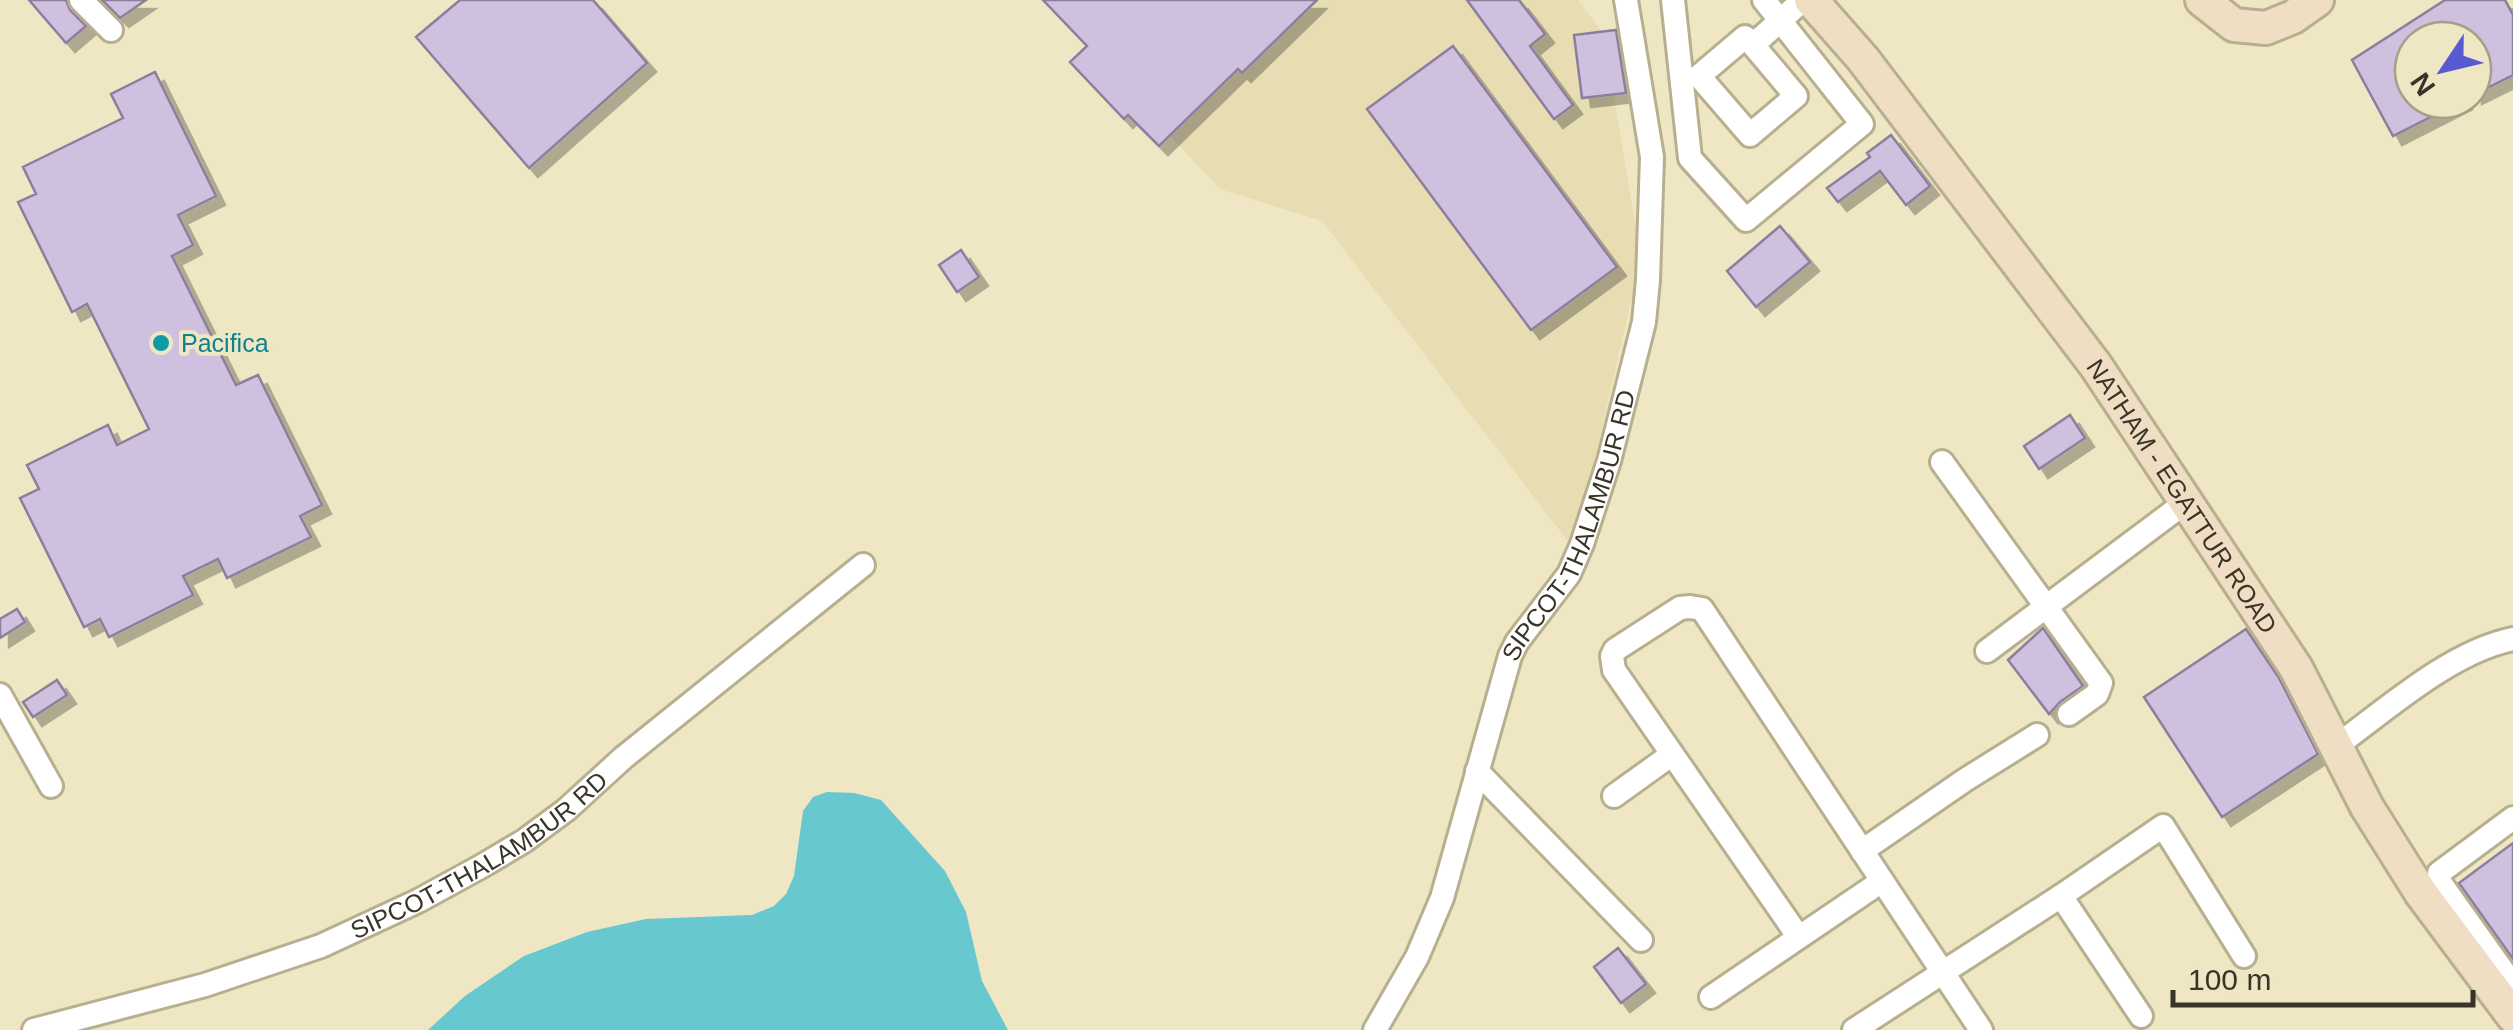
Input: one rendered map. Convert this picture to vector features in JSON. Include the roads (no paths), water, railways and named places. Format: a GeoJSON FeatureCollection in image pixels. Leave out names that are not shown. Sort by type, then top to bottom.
{"type":"FeatureCollection","features":[{"type":"Feature","properties":{"kind":"street"},"geometry":{"type":"LineString","coordinates":[[81,0],[111,30]]}},
{"type":"Feature","properties":{"kind":"street","name":"SIPCOT-THALAMBUR RD"},"geometry":{"type":"LineString","coordinates":[[1375,1030],[1429,934],[1442,898],[1510,656],[1569,574],[1617,433],[1644,322],[1652,157],[1626,0]]}},
{"type":"Feature","properties":{"kind":"street"},"geometry":{"type":"LineString","coordinates":[[1673,0],[1690,158],[1746,220],[1862,124],[1764,0]]}},
{"type":"Feature","properties":{"kind":"street"},"geometry":{"type":"LineString","coordinates":[[1752,45],[1803,0]]}},
{"type":"Feature","properties":{"kind":"street","name":"NATHAM - EGATTUR ROAD"},"geometry":{"type":"LineString","coordinates":[[1811,0],[1864,59],[2096,366],[2296,668],[2367,807],[2430,887],[2513,1016]]}},
{"type":"Feature","properties":{"kind":"street"},"geometry":{"type":"LineString","coordinates":[[2202,0],[2234,25],[2266,28],[2293,17],[2317,0]]}},
{"type":"Feature","properties":{"kind":"street"},"geometry":{"type":"LineString","coordinates":[[1942,462],[2101,683],[2097,694],[2068,714]]}},
{"type":"Feature","properties":{"kind":"street"},"geometry":{"type":"LineString","coordinates":[[1987,651],[2186,502]]}},
{"type":"Feature","properties":{"kind":"street","name":"SIPCOT-THALAMBUR RD"},"geometry":{"type":"LineString","coordinates":[[34,1030],[205,985],[320,946],[418,901],[482,866],[566,810],[623,758],[863,565]]}},
{"type":"Feature","properties":{"kind":"street"},"geometry":{"type":"LineString","coordinates":[[1798,936],[1614,670],[1612,656],[1626,642],[1680,608],[1702,609],[1981,1030]]}},
{"type":"Feature","properties":{"kind":"street"},"geometry":{"type":"LineString","coordinates":[[2335,747],[2448,665],[2490,644],[2513,639]]}},
{"type":"Feature","properties":{"kind":"street"},"geometry":{"type":"LineString","coordinates":[[0,695],[51,786]]}},
{"type":"Feature","properties":{"kind":"street"},"geometry":{"type":"LineString","coordinates":[[1862,851],[2037,735]]}},
{"type":"Feature","properties":{"kind":"street"},"geometry":{"type":"LineString","coordinates":[[1614,796],[1671,755]]}},
{"type":"Feature","properties":{"kind":"street"},"geometry":{"type":"LineString","coordinates":[[1477,771],[1641,940]]}},
{"type":"Feature","properties":{"kind":"street"},"geometry":{"type":"LineString","coordinates":[[2513,818],[2439,874],[2430,887],[2513,985]]}},
{"type":"Feature","properties":{"kind":"street"},"geometry":{"type":"LineString","coordinates":[[1854,1030],[2163,826],[2244,956]]}},
{"type":"Feature","properties":{"kind":"street"},"geometry":{"type":"LineString","coordinates":[[1711,997],[1882,881]]}},
{"type":"Feature","properties":{"kind":"street"},"geometry":{"type":"LineString","coordinates":[[2061,896],[2140,1016]]}},
{"type":"Feature","properties":{"kind":"water"},"geometry":{"type":"Polygon","coordinates":[[[827,792],[881,800],[945,871],[966,912],[982,981],[1008,1030],[428,1030],[465,996],[524,956],[587,932],[646,919],[752,915],[774,906],[786,894],[794,876],[803,811],[813,797],[827,792]]]}},
{"type":"Feature","properties":{"kind":"place","name":"Pacifica"},"geometry":{"type":"Point","coordinates":[161,343]}}]}
